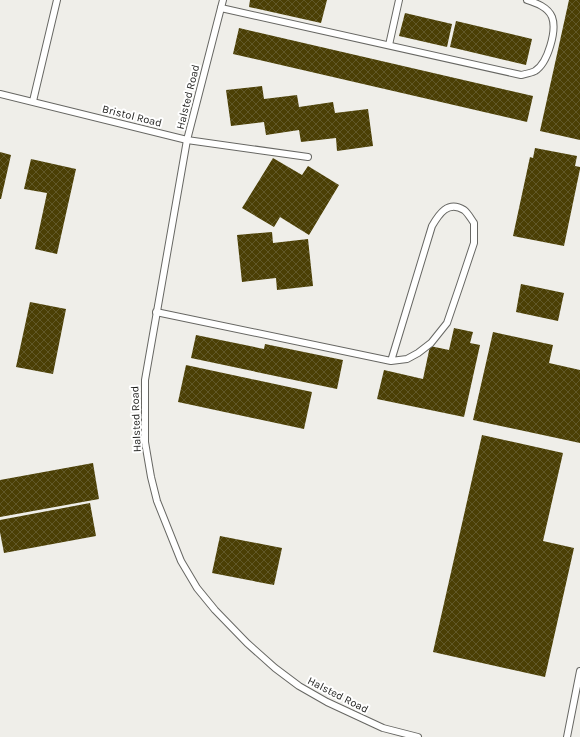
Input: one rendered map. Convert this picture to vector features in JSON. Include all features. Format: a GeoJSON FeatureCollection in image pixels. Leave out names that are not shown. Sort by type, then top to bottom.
{"type":"FeatureCollection","features":[{"type":"Feature","properties":{"kind":"lane"},"geometry":{"type":"LineString","coordinates":[[33,101],[57,0]]}},
{"type":"Feature","properties":{"kind":"lane","name":"Halsted Road"},"geometry":{"type":"LineString","coordinates":[[223,0],[187,140],[145,380],[145,442],[151,477],[157,500],[181,561],[197,588],[215,610],[275,668],[298,686],[327,702],[383,728],[418,737]]}},
{"type":"Feature","properties":{"kind":"lane"},"geometry":{"type":"LineString","coordinates":[[389,45],[398,0]]}},
{"type":"Feature","properties":{"kind":"lane"},"geometry":{"type":"LineString","coordinates":[[221,8],[521,75],[535,71],[543,64],[550,47],[553,28],[551,16],[542,6],[527,0]]}},
{"type":"Feature","properties":{"kind":"lane","name":"Bristol Road"},"geometry":{"type":"LineString","coordinates":[[0,94],[187,140],[308,156]]}},
{"type":"Feature","properties":{"kind":"lane"},"geometry":{"type":"LineString","coordinates":[[156,312],[391,360],[407,359],[431,343],[446,323],[474,243],[474,223],[465,210],[454,207],[445,209],[438,215],[432,226],[391,360]]}},
{"type":"Feature","properties":{"kind":"lane"},"geometry":{"type":"LineString","coordinates":[[567,737],[580,671]]}},
{"type":"Feature","properties":{"kind":"building"},"geometry":{"type":"Polygon","coordinates":[[[250,0],[327,0],[321,23],[249,7],[250,0]]]}},
{"type":"Feature","properties":{"kind":"building"},"geometry":{"type":"Polygon","coordinates":[[[569,0],[580,0],[580,140],[540,131],[569,0]]]}},
{"type":"Feature","properties":{"kind":"building"},"geometry":{"type":"Polygon","coordinates":[[[405,13],[452,24],[447,47],[399,36],[405,13]]]}},
{"type":"Feature","properties":{"kind":"building"},"geometry":{"type":"Polygon","coordinates":[[[456,21],[532,39],[526,65],[450,47],[456,21]]]}},
{"type":"Feature","properties":{"kind":"building"},"geometry":{"type":"Polygon","coordinates":[[[239,28],[533,96],[527,122],[233,54],[239,28]]]}},
{"type":"Feature","properties":{"kind":"building"},"geometry":{"type":"Polygon","coordinates":[[[262,86],[264,99],[297,95],[299,107],[333,102],[335,113],[368,109],[373,146],[337,151],[336,138],[301,142],[299,130],[266,135],[264,122],[231,126],[226,90],[262,86]]]}},
{"type":"Feature","properties":{"kind":"building"},"geometry":{"type":"Polygon","coordinates":[[[535,148],[577,156],[575,166],[580,167],[580,169],[564,246],[513,236],[530,157],[533,158],[535,148]]]}},
{"type":"Feature","properties":{"kind":"building"},"geometry":{"type":"Polygon","coordinates":[[[0,152],[11,155],[1,199],[0,199],[0,152]]]}},
{"type":"Feature","properties":{"kind":"building"},"geometry":{"type":"Polygon","coordinates":[[[273,158],[302,175],[308,166],[339,185],[309,235],[280,217],[274,227],[242,208],[273,158]]]}},
{"type":"Feature","properties":{"kind":"building"},"geometry":{"type":"Polygon","coordinates":[[[31,159],[76,169],[57,254],[35,249],[47,193],[24,189],[31,159]]]}},
{"type":"Feature","properties":{"kind":"building"},"geometry":{"type":"Polygon","coordinates":[[[272,232],[273,243],[308,239],[313,286],[277,290],[276,278],[242,282],[237,235],[272,232]]]}},
{"type":"Feature","properties":{"kind":"building"},"geometry":{"type":"Polygon","coordinates":[[[521,284],[564,293],[558,321],[516,312],[521,284]]]}},
{"type":"Feature","properties":{"kind":"building"},"geometry":{"type":"Polygon","coordinates":[[[30,302],[66,309],[53,374],[16,367],[30,302]]]}},
{"type":"Feature","properties":{"kind":"building"},"geometry":{"type":"Polygon","coordinates":[[[454,328],[473,332],[470,343],[480,345],[464,417],[377,399],[384,370],[423,379],[430,346],[449,350],[454,328]]]}},
{"type":"Feature","properties":{"kind":"building"},"geometry":{"type":"Polygon","coordinates":[[[493,332],[553,345],[549,363],[580,370],[580,443],[473,420],[493,332]]]}},
{"type":"Feature","properties":{"kind":"building"},"geometry":{"type":"Polygon","coordinates":[[[196,335],[264,349],[265,344],[343,360],[337,389],[191,358],[196,335]]]}},
{"type":"Feature","properties":{"kind":"building"},"geometry":{"type":"Polygon","coordinates":[[[186,365],[312,392],[304,429],[178,402],[186,365]]]}},
{"type":"Feature","properties":{"kind":"building"},"geometry":{"type":"Polygon","coordinates":[[[482,435],[563,453],[543,541],[574,548],[545,677],[433,652],[482,435]]]}},
{"type":"Feature","properties":{"kind":"building"},"geometry":{"type":"Polygon","coordinates":[[[93,463],[99,499],[0,517],[0,480],[93,463]]]}},
{"type":"Feature","properties":{"kind":"building"},"geometry":{"type":"Polygon","coordinates":[[[90,503],[96,536],[4,553],[0,532],[0,520],[90,503]]]}},
{"type":"Feature","properties":{"kind":"building"},"geometry":{"type":"Polygon","coordinates":[[[220,536],[282,548],[274,585],[212,573],[220,536]]]}}]}
